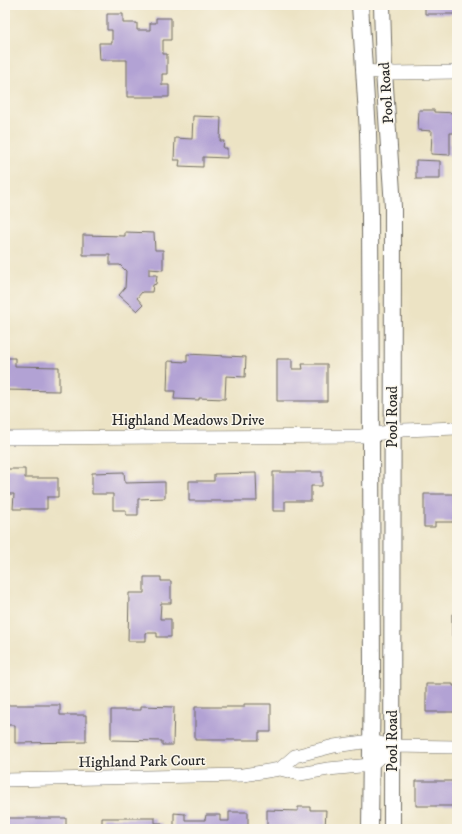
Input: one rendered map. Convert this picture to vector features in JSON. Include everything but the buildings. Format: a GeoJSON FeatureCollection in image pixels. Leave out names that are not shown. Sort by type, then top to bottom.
{"type":"FeatureCollection","features":[{"type":"Feature","properties":{"kind":"main road","name":"Pool Road"},"geometry":{"type":"LineString","coordinates":[[360,5],[368,132],[370,199],[372,434],[370,829]]}},
{"type":"Feature","properties":{"kind":"main road","name":"Pool Road"},"geometry":{"type":"LineString","coordinates":[[382,5],[384,72],[393,208],[392,829]]}},
{"type":"Feature","properties":{"kind":"street"},"geometry":{"type":"LineString","coordinates":[[363,71],[457,72]]}},
{"type":"Feature","properties":{"kind":"street","name":"Highland Meadows Drive"},"geometry":{"type":"LineString","coordinates":[[5,438],[361,436],[424,428],[457,428]]}},
{"type":"Feature","properties":{"kind":"street"},"geometry":{"type":"LineString","coordinates":[[280,769],[295,756],[334,746],[371,741],[392,746],[457,747]]}},
{"type":"Feature","properties":{"kind":"street"},"geometry":{"type":"LineString","coordinates":[[371,765],[392,746]]}},
{"type":"Feature","properties":{"kind":"street"},"geometry":{"type":"LineString","coordinates":[[312,751],[317,771]]}},
{"type":"Feature","properties":{"kind":"street","name":"Highland Park Court"},"geometry":{"type":"LineString","coordinates":[[5,780],[243,775],[280,769],[300,774],[371,765]]}}]}
